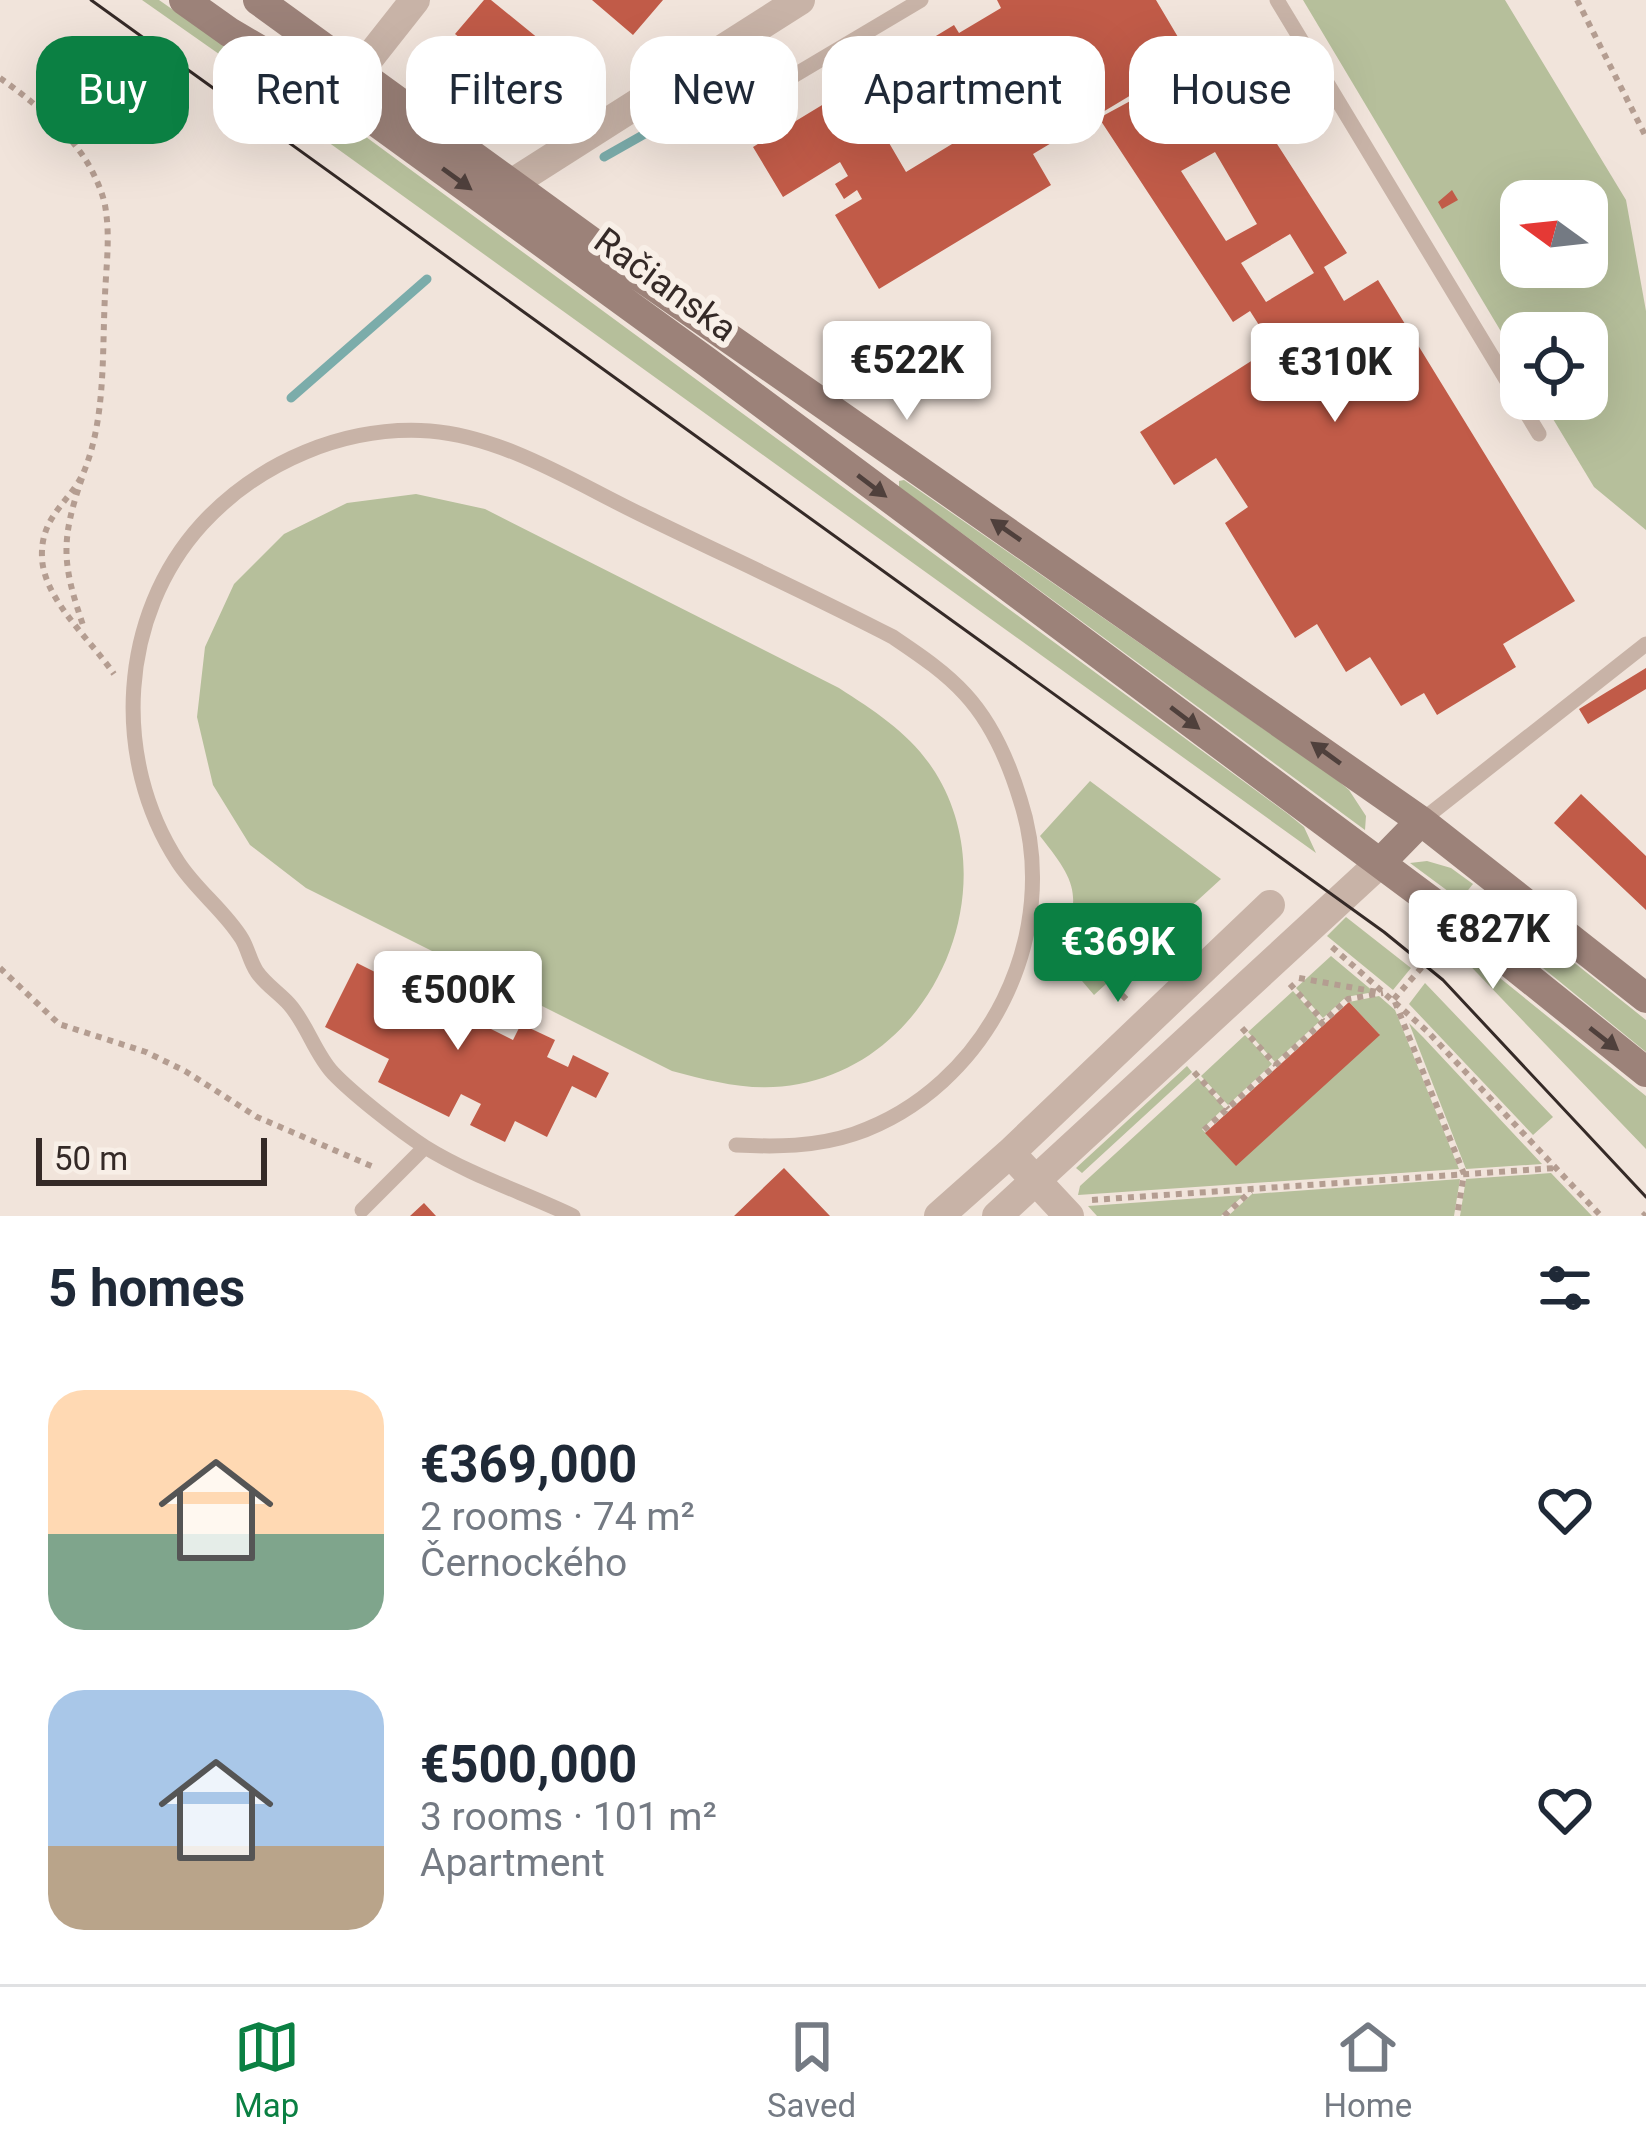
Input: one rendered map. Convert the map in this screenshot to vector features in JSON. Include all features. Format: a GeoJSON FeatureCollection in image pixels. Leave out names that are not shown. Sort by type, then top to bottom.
{"type":"FeatureCollection","features":[{"type":"Feature","properties":{"kind":"main road","name":"Račianska"},"geometry":{"type":"LineString","coordinates":[[184,0],[412,146],[1380,863],[1646,1072]]}},
{"type":"Feature","properties":{"kind":"main road","name":"Račianska"},"geometry":{"type":"LineString","coordinates":[[258,0],[309,36]]}},
{"type":"Feature","properties":{"kind":"main road","name":"Račianska"},"geometry":{"type":"LineString","coordinates":[[382,88],[1421,821],[1646,998]]}},
{"type":"Feature","properties":{"kind":"main road"},"geometry":{"type":"LineString","coordinates":[[1380,863],[1421,821]]}},
{"type":"Feature","properties":{"kind":"street"},"geometry":{"type":"LineString","coordinates":[[382,42],[415,0]]}},
{"type":"Feature","properties":{"kind":"street"},"geometry":{"type":"LineString","coordinates":[[512,184],[800,0]]}},
{"type":"Feature","properties":{"kind":"street"},"geometry":{"type":"LineString","coordinates":[[997,1216],[1380,863]]}},
{"type":"Feature","properties":{"kind":"street"},"geometry":{"type":"LineString","coordinates":[[940,1216],[1270,905]]}},
{"type":"Feature","properties":{"kind":"street"},"geometry":{"type":"LineString","coordinates":[[1010,1154],[1074,1209]]}},
{"type":"Feature","properties":{"kind":"lane"},"geometry":{"type":"LineString","coordinates":[[798,73],[921,0]]}},
{"type":"Feature","properties":{"kind":"lane"},"geometry":{"type":"LineString","coordinates":[[1276,0],[1539,434]]}},
{"type":"Feature","properties":{"kind":"lane"},"geometry":{"type":"LineString","coordinates":[[573,1216],[425,1147],[331,1071],[291,1005],[257,973],[241,937],[177,861],[153,808],[137,755],[131,699],[154,602],[197,529],[225,500],[272,467],[320,446],[394,431],[453,434],[523,458],[854,617],[931,663],[968,696],[992,734],[1025,812],[1032,854],[1031,910],[1001,1011],[974,1050],[944,1080],[885,1120],[815,1144],[736,1145]]}},
{"type":"Feature","properties":{"kind":"lane"},"geometry":{"type":"LineString","coordinates":[[1421,821],[1646,644]]}},
{"type":"Feature","properties":{"kind":"lane"},"geometry":{"type":"LineString","coordinates":[[362,1210],[425,1147]]}},
{"type":"Feature","properties":{"kind":"path"},"geometry":{"type":"LineString","coordinates":[[1577,0],[1646,137]]}},
{"type":"Feature","properties":{"kind":"path"},"geometry":{"type":"LineString","coordinates":[[0,78],[82,154],[106,212],[100,399],[65,540],[64,568],[86,635]]}},
{"type":"Feature","properties":{"kind":"path"},"geometry":{"type":"LineString","coordinates":[[83,475],[52,514],[41,555],[52,590],[131,699]]}},
{"type":"Feature","properties":{"kind":"path"},"geometry":{"type":"LineString","coordinates":[[1071,944],[1149,1021]]}},
{"type":"Feature","properties":{"kind":"path"},"geometry":{"type":"LineString","coordinates":[[1333,948],[1394,999],[1601,1216]]}},
{"type":"Feature","properties":{"kind":"path"},"geometry":{"type":"LineString","coordinates":[[0,968],[59,1024],[146,1052],[257,1117],[395,1177]]}},
{"type":"Feature","properties":{"kind":"path"},"geometry":{"type":"LineString","coordinates":[[1283,977],[1323,1021]]}},
{"type":"Feature","properties":{"kind":"path"},"geometry":{"type":"LineString","coordinates":[[1299,978],[1383,993]]}},
{"type":"Feature","properties":{"kind":"path"},"geometry":{"type":"LineString","coordinates":[[1204,1130],[1348,999],[1383,993]]}},
{"type":"Feature","properties":{"kind":"path"},"geometry":{"type":"LineString","coordinates":[[1394,999],[1464,1174],[1457,1216]]}},
{"type":"Feature","properties":{"kind":"path"},"geometry":{"type":"LineString","coordinates":[[1236,1021],[1276,1065]]}},
{"type":"Feature","properties":{"kind":"path"},"geometry":{"type":"LineString","coordinates":[[1188,1065],[1228,1109]]}},
{"type":"Feature","properties":{"kind":"path"},"geometry":{"type":"LineString","coordinates":[[1074,1209],[1254,1189],[1556,1168]]}},
{"type":"Feature","properties":{"kind":"path"},"geometry":{"type":"LineString","coordinates":[[1225,1216],[1254,1189]]}},
{"type":"Feature","properties":{"kind":"green space"},"geometry":{"type":"Polygon","coordinates":[[[142,0],[159,0],[213,38],[213,50],[142,0]]]}},
{"type":"Feature","properties":{"kind":"green space"},"geometry":{"type":"Polygon","coordinates":[[[1303,0],[1505,0],[1626,200],[1646,311],[1646,530],[1594,487],[1554,420],[1608,420],[1608,312],[1500,312],[1500,330],[1334,52],[1334,36],[1325,36],[1303,0]]]}},
{"type":"Feature","properties":{"kind":"green space"},"geometry":{"type":"Polygon","coordinates":[[[331,144],[376,144],[1288,814],[1304,827],[1316,853],[331,144]]]}},
{"type":"Feature","properties":{"kind":"green space"},"geometry":{"type":"Polygon","coordinates":[[[904,480],[1336,779],[1366,816],[1365,830],[899,487],[904,480]]]}},
{"type":"Feature","properties":{"kind":"green space"},"geometry":{"type":"Polygon","coordinates":[[[416,494],[485,509],[839,688],[915,746],[935,772],[956,818],[964,867],[960,916],[945,962],[921,1005],[887,1041],[847,1068],[799,1084],[734,1085],[672,1071],[306,888],[250,845],[213,785],[197,717],[205,647],[234,584],[284,534],[347,503],[416,494]]]}},
{"type":"Feature","properties":{"kind":"green space"},"geometry":{"type":"Polygon","coordinates":[[[1090,781],[1221,879],[1094,995],[1059,954],[1071,917],[1072,891],[1062,866],[1040,836],[1090,781]]]}},
{"type":"Feature","properties":{"kind":"green space"},"geometry":{"type":"Polygon","coordinates":[[[1427,861],[1451,868],[1473,884],[1460,900],[1410,863],[1427,861]]]}},
{"type":"Feature","properties":{"kind":"green space"},"geometry":{"type":"Polygon","coordinates":[[[1492,897],[1646,1020],[1646,1052],[1478,915],[1492,897]]]}},
{"type":"Feature","properties":{"kind":"green space"},"geometry":{"type":"Polygon","coordinates":[[[1346,917],[1411,968],[1393,990],[1327,936],[1346,917]]]}},
{"type":"Feature","properties":{"kind":"green space"},"geometry":{"type":"Polygon","coordinates":[[[1459,945],[1646,1096],[1646,1149],[1455,950],[1459,945]]]}},
{"type":"Feature","properties":{"kind":"green space"},"geometry":{"type":"Polygon","coordinates":[[[1331,956],[1374,992],[1346,997],[1323,1018],[1296,988],[1331,956]]]}},
{"type":"Feature","properties":{"kind":"green space"},"geometry":{"type":"Polygon","coordinates":[[[1425,983],[1553,1117],[1533,1135],[1409,1004],[1425,983]]]}},
{"type":"Feature","properties":{"kind":"green space"},"geometry":{"type":"Polygon","coordinates":[[[1293,991],[1320,1021],[1275,1062],[1248,1032],[1293,991]]]}},
{"type":"Feature","properties":{"kind":"green space"},"geometry":{"type":"Polygon","coordinates":[[[1379,996],[1395,1010],[1459,1169],[1078,1195],[1080,1186],[1198,1078],[1224,1108],[1202,1129],[1236,1165],[1379,1034],[1349,1002],[1379,996]]]}},
{"type":"Feature","properties":{"kind":"green space"},"geometry":{"type":"Polygon","coordinates":[[[1409,1023],[1423,1037],[1542,1164],[1466,1169],[1409,1023]]]}},
{"type":"Feature","properties":{"kind":"green space"},"geometry":{"type":"Polygon","coordinates":[[[1245,1035],[1272,1064],[1228,1105],[1201,1076],[1245,1035]]]}},
{"type":"Feature","properties":{"kind":"green space"},"geometry":{"type":"Polygon","coordinates":[[[1187,1066],[1192,1072],[1082,1173],[1076,1168],[1187,1066]]]}},
{"type":"Feature","properties":{"kind":"green space"},"geometry":{"type":"Polygon","coordinates":[[[1551,1173],[1592,1216],[1460,1216],[1466,1179],[1551,1173]]]}},
{"type":"Feature","properties":{"kind":"green space"},"geometry":{"type":"Polygon","coordinates":[[[1460,1179],[1454,1216],[1228,1216],[1252,1194],[1460,1179]]]}},
{"type":"Feature","properties":{"kind":"green space"},"geometry":{"type":"Polygon","coordinates":[[[1244,1195],[1221,1216],[1097,1216],[1088,1206],[1244,1195]]]}},
{"type":"Feature","properties":{"kind":"building"},"geometry":{"type":"Polygon","coordinates":[[[484,0],[491,0],[535,36],[458,36],[484,0]]]}},
{"type":"Feature","properties":{"kind":"building"},"geometry":{"type":"Polygon","coordinates":[[[592,0],[663,0],[633,35],[592,0]]]}},
{"type":"Feature","properties":{"kind":"building"},"geometry":{"type":"Polygon","coordinates":[[[997,0],[1156,0],[1177,36],[1129,36],[1129,96],[1105,111],[1105,36],[936,36],[954,25],[959,33],[1001,8],[997,0]]]}},
{"type":"Feature","properties":{"kind":"building"},"geometry":{"type":"Polygon","coordinates":[[[1129,102],[1129,144],[1277,144],[1347,253],[1324,267],[1344,301],[1378,280],[1575,601],[1503,644],[1516,667],[1437,715],[1424,693],[1401,706],[1370,657],[1346,672],[1317,624],[1295,638],[1225,523],[1248,507],[1216,458],[1174,485],[1140,432],[1273,347],[1250,311],[1233,322],[1105,127],[1105,115],[1129,102]],[[1215,152],[1181,171],[1226,241],[1257,224],[1215,152]],[[1290,234],[1241,263],[1266,302],[1314,273],[1290,234]]]}},
{"type":"Feature","properties":{"kind":"building"},"geometry":{"type":"Polygon","coordinates":[[[822,105],[822,144],[890,144],[906,172],[952,144],[1050,144],[1033,154],[1051,185],[879,289],[835,215],[862,199],[857,190],[844,199],[835,184],[848,176],[840,162],[783,197],[753,147],[798,144],[798,120],[822,105]]]}},
{"type":"Feature","properties":{"kind":"building"},"geometry":{"type":"Polygon","coordinates":[[[1452,190],[1458,200],[1442,209],[1438,202],[1452,190]]]}},
{"type":"Feature","properties":{"kind":"building"},"geometry":{"type":"Polygon","coordinates":[[[1646,668],[1646,689],[1588,724],[1579,709],[1646,668]]]}},
{"type":"Feature","properties":{"kind":"building"},"geometry":{"type":"Polygon","coordinates":[[[1581,794],[1646,856],[1646,910],[1554,823],[1581,794]]]}},
{"type":"Feature","properties":{"kind":"building"},"geometry":{"type":"Polygon","coordinates":[[[357,963],[417,993],[428,970],[481,996],[469,1018],[513,1040],[521,1024],[555,1040],[547,1057],[568,1067],[573,1055],[609,1073],[596,1098],[572,1086],[547,1137],[515,1121],[505,1142],[470,1125],[481,1104],[461,1094],[449,1117],[378,1082],[389,1059],[325,1027],[357,963]]]}},
{"type":"Feature","properties":{"kind":"building"},"geometry":{"type":"Polygon","coordinates":[[[1349,1002],[1380,1035],[1236,1166],[1205,1133],[1349,1002]]]}},
{"type":"Feature","properties":{"kind":"building"},"geometry":{"type":"Polygon","coordinates":[[[784,1168],[830,1216],[734,1216],[784,1168]]]}},
{"type":"Feature","properties":{"kind":"building"},"geometry":{"type":"Polygon","coordinates":[[[424,1203],[436,1216],[410,1216],[424,1203]]]}},
{"type":"Feature","properties":{"kind":"waterway"},"geometry":{"type":"LineString","coordinates":[[604,157],[630,142]]}},
{"type":"Feature","properties":{"kind":"waterway"},"geometry":{"type":"LineString","coordinates":[[291,398],[427,279]]}},
{"type":"Feature","properties":{"kind":"tram line"},"geometry":{"type":"LineString","coordinates":[[91,0],[1384,932],[1443,980],[1646,1197]]}}]}
